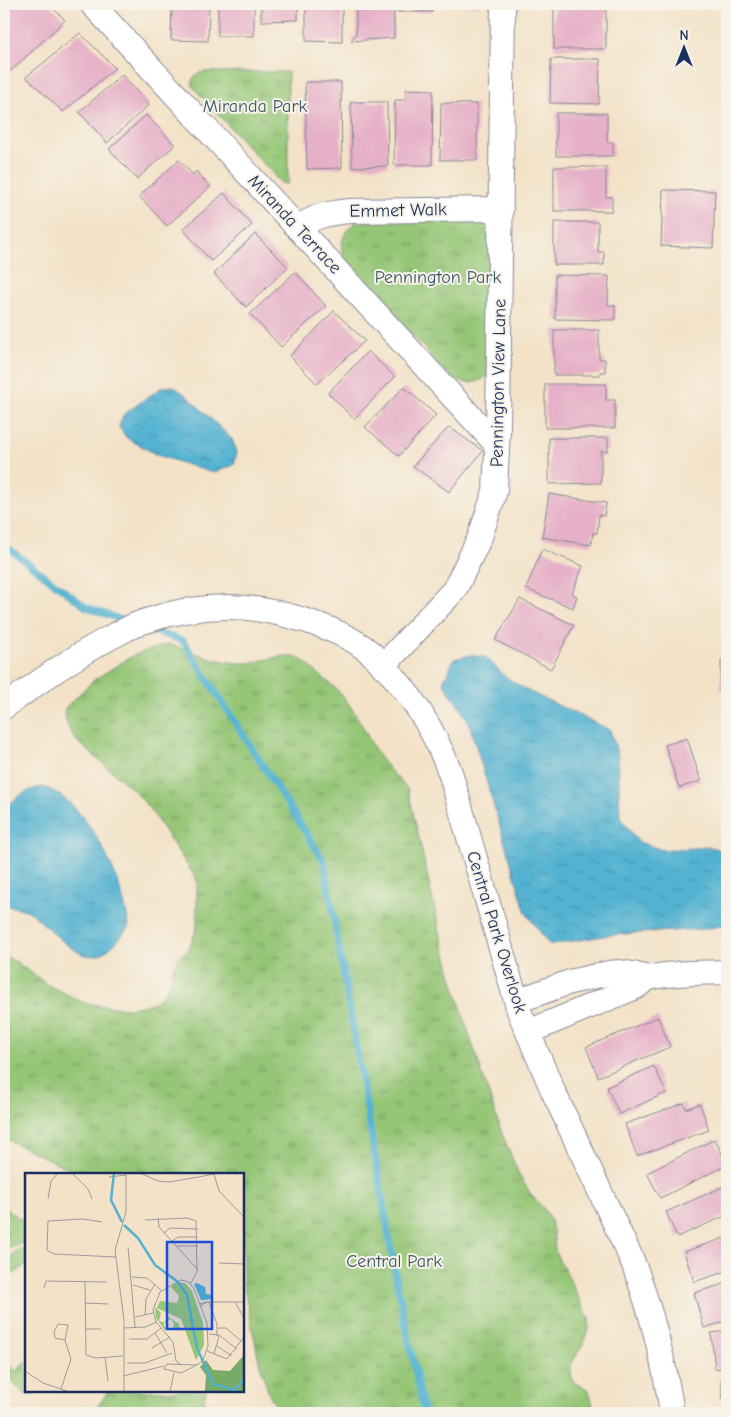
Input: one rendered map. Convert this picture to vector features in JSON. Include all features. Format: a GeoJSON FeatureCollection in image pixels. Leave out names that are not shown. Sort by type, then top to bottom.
{"type":"FeatureCollection","features":[{"type":"Feature","properties":{"kind":"street","name":"Miranda Terrace"},"geometry":{"type":"LineString","coordinates":[[92,4],[497,445]]}},
{"type":"Feature","properties":{"kind":"street","name":"Pennington View Lane"},"geometry":{"type":"LineString","coordinates":[[383,666],[455,589],[480,538],[495,491],[503,4]]}},
{"type":"Feature","properties":{"kind":"street","name":"Emmet Walk"},"geometry":{"type":"LineString","coordinates":[[298,228],[317,216],[332,212],[501,209]]}},
{"type":"Feature","properties":{"kind":"street","name":"Central Park Overlook"},"geometry":{"type":"LineString","coordinates":[[4,707],[80,654],[128,628],[178,612],[229,607],[268,611],[340,634],[376,657],[398,680],[410,696],[443,753],[519,1011],[552,1090],[632,1260],[651,1312],[672,1413]]}},
{"type":"Feature","properties":{"kind":"street"},"geometry":{"type":"LineString","coordinates":[[517,1001],[570,982],[609,973],[620,972],[648,978]]}},
{"type":"Feature","properties":{"kind":"street"},"geometry":{"type":"LineString","coordinates":[[528,1032],[636,987],[648,978],[664,974],[727,972]]}},
{"type":"Feature","properties":{"kind":"green space","name":"Miranda Park"},"geometry":{"type":"Polygon","coordinates":[[[204,72],[288,72],[288,184],[281,183],[193,87],[192,81],[194,77],[204,72]]]}},
{"type":"Feature","properties":{"kind":"green space","name":"Pennington Park"},"geometry":{"type":"Polygon","coordinates":[[[478,220],[489,227],[487,376],[473,383],[468,383],[449,376],[344,259],[342,243],[348,229],[356,222],[478,220]]]}},
{"type":"Feature","properties":{"kind":"green space","name":"Central Park"},"geometry":{"type":"Polygon","coordinates":[[[169,644],[226,662],[251,663],[289,656],[297,658],[333,686],[345,699],[380,758],[408,790],[441,936],[456,991],[501,1131],[519,1175],[551,1221],[555,1250],[560,1263],[566,1271],[589,1319],[586,1338],[571,1365],[571,1373],[573,1382],[589,1390],[595,1413],[279,1413],[268,1391],[260,1365],[244,1288],[244,1173],[78,1173],[4,1138],[4,956],[18,963],[48,985],[84,1003],[129,1008],[152,1003],[159,999],[166,991],[179,956],[189,949],[197,928],[197,880],[152,812],[135,791],[78,742],[70,731],[64,713],[65,708],[95,679],[134,655],[169,644]]]}},
{"type":"Feature","properties":{"kind":"green space"},"geometry":{"type":"Polygon","coordinates":[[[4,1206],[25,1221],[25,1242],[11,1248],[4,1248],[4,1206]]]}},
{"type":"Feature","properties":{"kind":"green space"},"geometry":{"type":"Polygon","coordinates":[[[25,1248],[25,1265],[16,1273],[13,1273],[11,1272],[10,1259],[17,1251],[25,1248]]]}},
{"type":"Feature","properties":{"kind":"green space"},"geometry":{"type":"Polygon","coordinates":[[[4,1359],[16,1371],[25,1363],[25,1392],[38,1392],[30,1396],[23,1393],[4,1374],[4,1359]]]}},
{"type":"Feature","properties":{"kind":"green space"},"geometry":{"type":"Polygon","coordinates":[[[107,1392],[206,1392],[204,1402],[208,1413],[91,1413],[107,1392]]]}},
{"type":"Feature","properties":{"kind":"water"},"geometry":{"type":"Polygon","coordinates":[[[173,386],[186,395],[232,439],[237,452],[234,465],[213,473],[157,455],[127,438],[119,427],[123,415],[162,387],[173,386]]]}},
{"type":"Feature","properties":{"kind":"water"},"geometry":{"type":"Polygon","coordinates":[[[471,655],[485,657],[507,678],[528,691],[610,730],[618,755],[620,818],[639,842],[662,850],[710,847],[727,852],[727,925],[703,929],[609,935],[550,945],[526,913],[468,720],[443,682],[454,659],[471,655]]]}},
{"type":"Feature","properties":{"kind":"water"},"geometry":{"type":"Polygon","coordinates":[[[43,787],[60,795],[89,825],[111,866],[125,907],[129,926],[111,947],[93,956],[73,949],[30,912],[4,905],[4,810],[21,795],[32,789],[43,787]]]}},
{"type":"Feature","properties":{"kind":"building"},"geometry":{"type":"Polygon","coordinates":[[[15,4],[49,4],[65,20],[11,71],[4,65],[4,15],[15,4]]]}},
{"type":"Feature","properties":{"kind":"building"},"geometry":{"type":"Polygon","coordinates":[[[172,4],[209,4],[208,41],[171,40],[172,4]]]}},
{"type":"Feature","properties":{"kind":"building"},"geometry":{"type":"Polygon","coordinates":[[[218,4],[254,4],[254,36],[218,36],[218,4]]]}},
{"type":"Feature","properties":{"kind":"building"},"geometry":{"type":"Polygon","coordinates":[[[261,4],[298,4],[298,20],[261,21],[261,4]]]}},
{"type":"Feature","properties":{"kind":"building"},"geometry":{"type":"Polygon","coordinates":[[[306,4],[342,4],[342,42],[306,41],[306,4]]]}},
{"type":"Feature","properties":{"kind":"building"},"geometry":{"type":"Polygon","coordinates":[[[356,4],[394,4],[394,38],[351,41],[356,34],[356,4]]]}},
{"type":"Feature","properties":{"kind":"building"},"geometry":{"type":"Polygon","coordinates":[[[398,4],[432,4],[432,12],[398,12],[398,4]]]}},
{"type":"Feature","properties":{"kind":"building"},"geometry":{"type":"Polygon","coordinates":[[[444,4],[479,4],[479,6],[444,6],[444,4]]]}},
{"type":"Feature","properties":{"kind":"building"},"geometry":{"type":"Polygon","coordinates":[[[554,4],[606,4],[606,49],[554,49],[554,4]]]}},
{"type":"Feature","properties":{"kind":"building"},"geometry":{"type":"Polygon","coordinates":[[[80,33],[115,68],[63,112],[26,77],[80,33]]]}},
{"type":"Feature","properties":{"kind":"building"},"geometry":{"type":"Polygon","coordinates":[[[551,59],[600,59],[599,104],[550,103],[551,59]]]}},
{"type":"Feature","properties":{"kind":"building"},"geometry":{"type":"Polygon","coordinates":[[[122,75],[149,105],[107,143],[79,112],[122,75]]]}},
{"type":"Feature","properties":{"kind":"building"},"geometry":{"type":"Polygon","coordinates":[[[305,82],[341,82],[342,168],[307,169],[305,82]]]}},
{"type":"Feature","properties":{"kind":"building"},"geometry":{"type":"Polygon","coordinates":[[[406,89],[433,90],[432,165],[394,165],[395,100],[406,100],[406,89]]]}},
{"type":"Feature","properties":{"kind":"building"},"geometry":{"type":"Polygon","coordinates":[[[351,102],[387,102],[388,166],[352,167],[351,102]]]}},
{"type":"Feature","properties":{"kind":"building"},"geometry":{"type":"Polygon","coordinates":[[[441,103],[477,104],[477,160],[440,160],[441,103]]]}},
{"type":"Feature","properties":{"kind":"building"},"geometry":{"type":"Polygon","coordinates":[[[556,113],[607,113],[607,142],[613,142],[613,156],[556,156],[556,113]]]}},
{"type":"Feature","properties":{"kind":"building"},"geometry":{"type":"Polygon","coordinates":[[[146,115],[175,145],[137,179],[109,149],[146,115]]]}},
{"type":"Feature","properties":{"kind":"building"},"geometry":{"type":"Polygon","coordinates":[[[179,160],[193,175],[196,171],[210,187],[167,226],[139,196],[179,160]]]}},
{"type":"Feature","properties":{"kind":"building"},"geometry":{"type":"Polygon","coordinates":[[[554,167],[606,167],[606,197],[612,197],[612,211],[554,211],[554,167]]]}},
{"type":"Feature","properties":{"kind":"building"},"geometry":{"type":"Polygon","coordinates":[[[663,190],[715,191],[713,248],[661,246],[663,190]]]}},
{"type":"Feature","properties":{"kind":"building"},"geometry":{"type":"Polygon","coordinates":[[[224,193],[252,225],[211,261],[183,229],[224,193]]]}},
{"type":"Feature","properties":{"kind":"building"},"geometry":{"type":"Polygon","coordinates":[[[554,222],[598,222],[598,252],[604,252],[604,265],[554,265],[554,222]]]}},
{"type":"Feature","properties":{"kind":"building"},"geometry":{"type":"Polygon","coordinates":[[[255,234],[288,267],[246,307],[214,274],[255,234]]]}},
{"type":"Feature","properties":{"kind":"building"},"geometry":{"type":"Polygon","coordinates":[[[295,272],[326,306],[281,347],[250,314],[295,272]]]}},
{"type":"Feature","properties":{"kind":"building"},"geometry":{"type":"Polygon","coordinates":[[[555,275],[609,276],[608,305],[615,305],[615,320],[555,319],[555,275]]]}},
{"type":"Feature","properties":{"kind":"building"},"geometry":{"type":"Polygon","coordinates":[[[334,311],[365,341],[317,384],[290,356],[334,311]]]}},
{"type":"Feature","properties":{"kind":"building"},"geometry":{"type":"Polygon","coordinates":[[[554,330],[599,330],[599,359],[605,359],[605,372],[600,372],[600,375],[554,375],[554,330]]]}},
{"type":"Feature","properties":{"kind":"building"},"geometry":{"type":"Polygon","coordinates":[[[368,351],[395,377],[354,419],[328,393],[368,351]]]}},
{"type":"Feature","properties":{"kind":"building"},"geometry":{"type":"Polygon","coordinates":[[[545,384],[606,384],[606,400],[615,400],[615,428],[545,428],[545,384]]]}},
{"type":"Feature","properties":{"kind":"building"},"geometry":{"type":"Polygon","coordinates":[[[404,387],[436,415],[399,456],[365,427],[404,387]]]}},
{"type":"Feature","properties":{"kind":"building"},"geometry":{"type":"Polygon","coordinates":[[[449,427],[483,451],[449,492],[413,466],[449,427]]]}},
{"type":"Feature","properties":{"kind":"building"},"geometry":{"type":"Polygon","coordinates":[[[549,438],[608,438],[608,451],[601,451],[601,483],[549,484],[549,438]]]}},
{"type":"Feature","properties":{"kind":"building"},"geometry":{"type":"Polygon","coordinates":[[[549,494],[606,503],[604,516],[599,515],[597,533],[593,533],[591,545],[542,537],[549,494]]]}},
{"type":"Feature","properties":{"kind":"building"},"geometry":{"type":"Polygon","coordinates":[[[542,549],[583,566],[572,594],[577,596],[573,608],[526,589],[542,549]]]}},
{"type":"Feature","properties":{"kind":"building"},"geometry":{"type":"Polygon","coordinates":[[[520,599],[574,625],[551,669],[495,640],[520,599]]]}},
{"type":"Feature","properties":{"kind":"building"},"geometry":{"type":"Polygon","coordinates":[[[721,660],[727,660],[727,690],[721,690],[721,660]]]}},
{"type":"Feature","properties":{"kind":"building"},"geometry":{"type":"Polygon","coordinates":[[[687,738],[701,781],[679,788],[665,745],[687,738]]]}},
{"type":"Feature","properties":{"kind":"building"},"geometry":{"type":"Polygon","coordinates":[[[658,1017],[670,1047],[598,1077],[586,1047],[658,1017]]]}},
{"type":"Feature","properties":{"kind":"building"},"geometry":{"type":"Polygon","coordinates":[[[654,1066],[666,1093],[619,1114],[607,1087],[654,1066]]]}},
{"type":"Feature","properties":{"kind":"building"},"geometry":{"type":"Polygon","coordinates":[[[684,1103],[686,1109],[700,1104],[709,1130],[637,1156],[625,1124],[684,1103]]]}},
{"type":"Feature","properties":{"kind":"building"},"geometry":{"type":"Polygon","coordinates":[[[715,1139],[727,1165],[660,1198],[647,1173],[715,1139]]]}},
{"type":"Feature","properties":{"kind":"building"},"geometry":{"type":"Polygon","coordinates":[[[727,1185],[727,1215],[677,1237],[666,1212],[727,1185]]]}},
{"type":"Feature","properties":{"kind":"building"},"geometry":{"type":"Polygon","coordinates":[[[727,1237],[727,1271],[694,1282],[684,1252],[727,1237]]]}},
{"type":"Feature","properties":{"kind":"building"},"geometry":{"type":"Polygon","coordinates":[[[727,1283],[727,1321],[704,1328],[694,1293],[727,1283]]]}},
{"type":"Feature","properties":{"kind":"building"},"geometry":{"type":"Polygon","coordinates":[[[727,1331],[727,1367],[715,1369],[711,1333],[727,1331]]]}},
{"type":"Feature","properties":{"kind":"building"},"geometry":{"type":"Polygon","coordinates":[[[721,1379],[727,1379],[727,1412],[724,1412],[721,1379]]]}},
{"type":"Feature","properties":{"kind":"waterway"},"geometry":{"type":"LineString","coordinates":[[4,545],[86,607],[128,622]]}},
{"type":"Feature","properties":{"kind":"waterway"},"geometry":{"type":"LineString","coordinates":[[147,629],[183,641],[324,861],[397,1283],[424,1413]]}}]}
